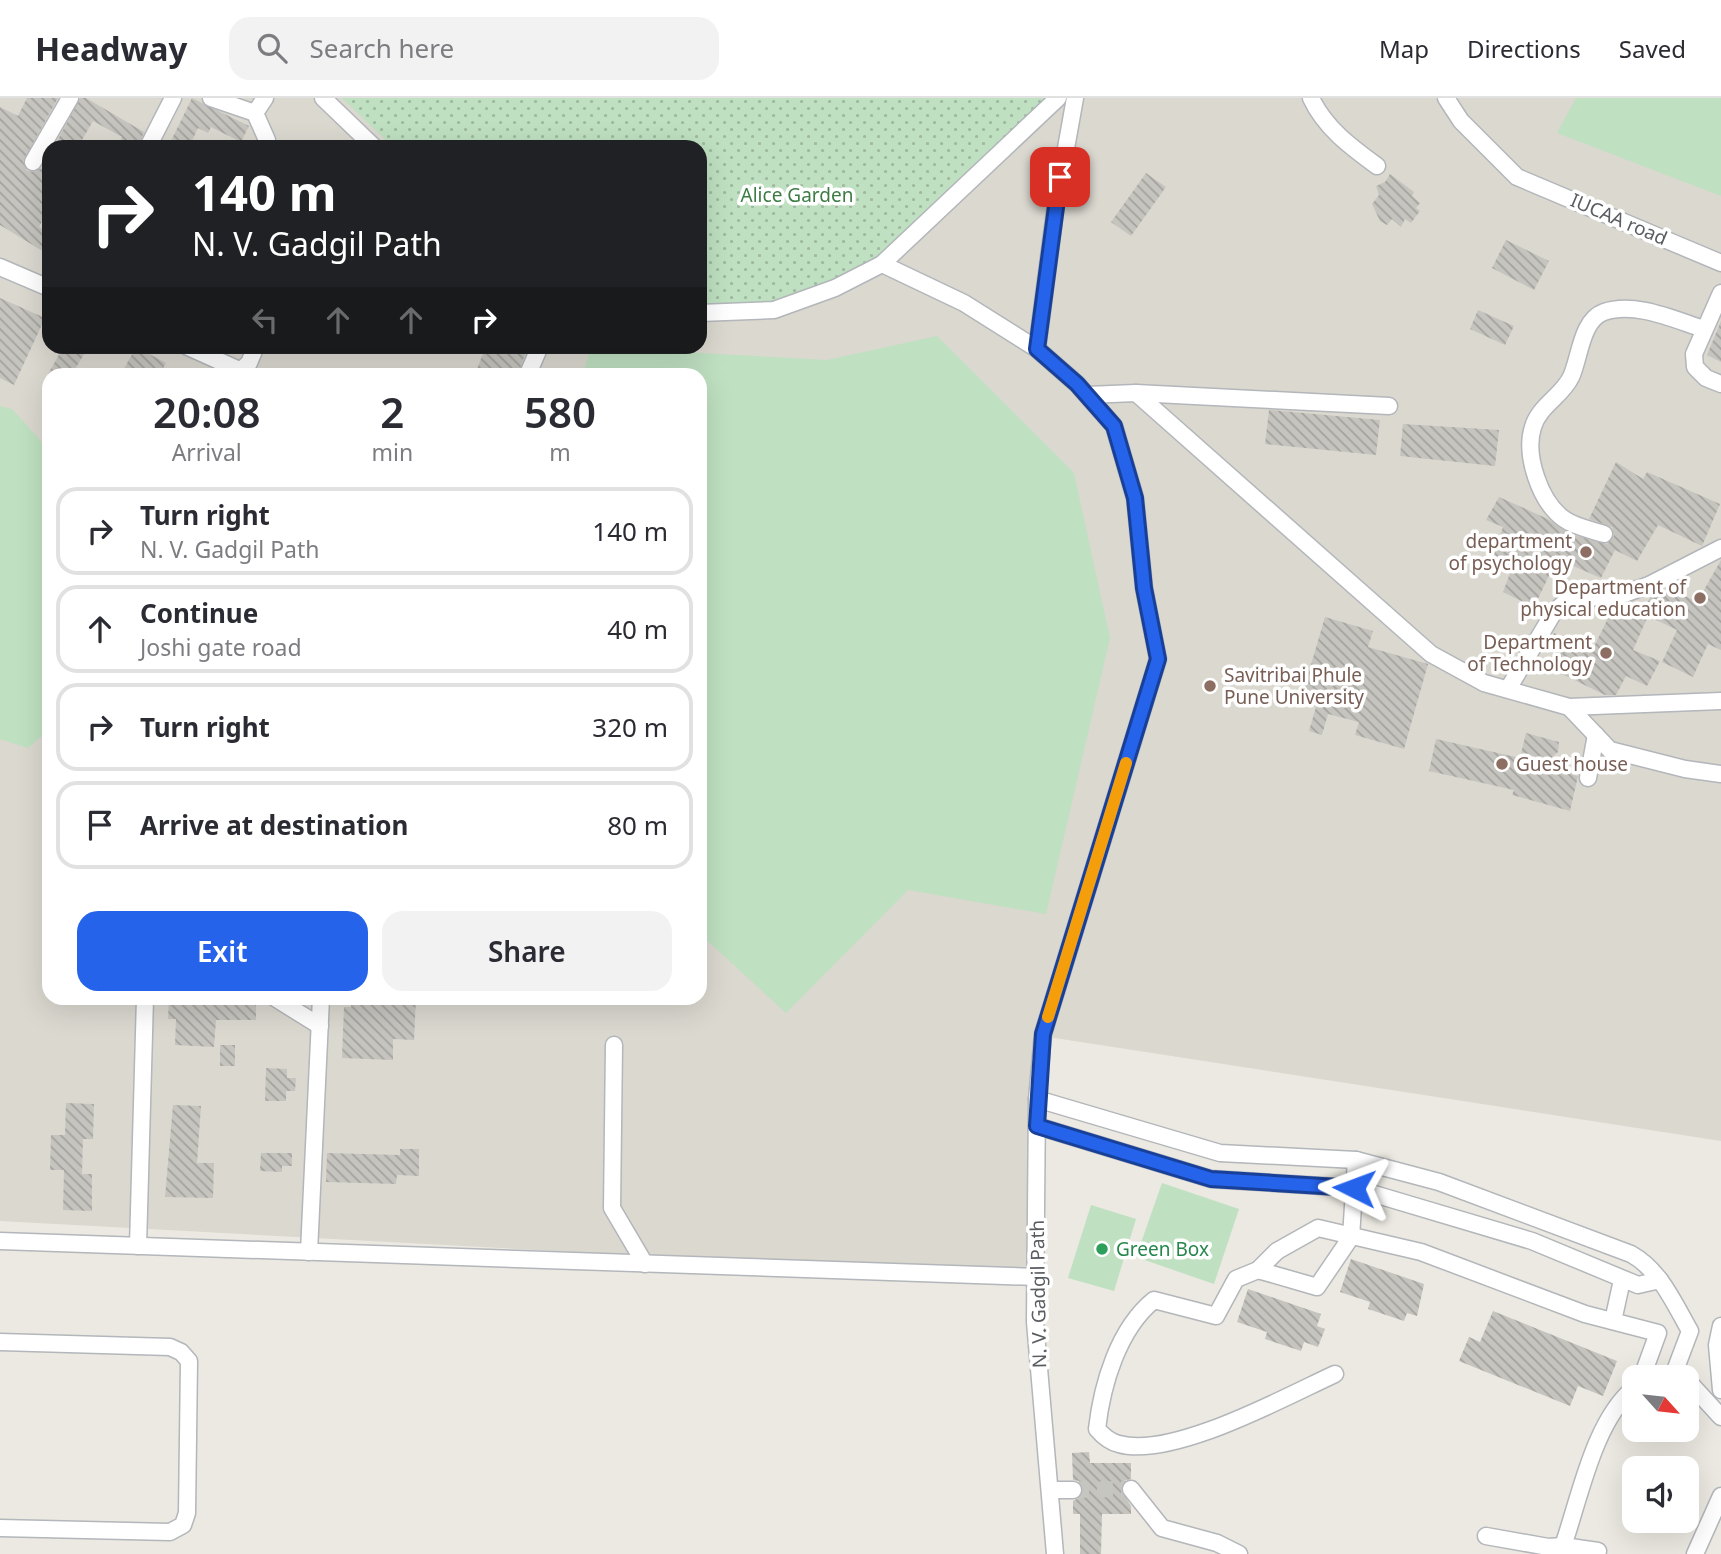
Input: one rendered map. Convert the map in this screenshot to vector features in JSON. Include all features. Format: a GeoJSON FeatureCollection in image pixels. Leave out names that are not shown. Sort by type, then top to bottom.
{"type":"FeatureCollection","features":[{"type":"Feature","properties":{"kind":"street"},"geometry":{"type":"LineString","coordinates":[[46,140],[70,98]]}},
{"type":"Feature","properties":{"kind":"street"},"geometry":{"type":"LineString","coordinates":[[152,140],[173,98]]}},
{"type":"Feature","properties":{"kind":"street"},"geometry":{"type":"LineString","coordinates":[[211,98],[255,114],[266,140]]}},
{"type":"Feature","properties":{"kind":"street"},"geometry":{"type":"LineString","coordinates":[[255,114],[265,98]]}},
{"type":"Feature","properties":{"kind":"street"},"geometry":{"type":"LineString","coordinates":[[323,98],[367,140]]}},
{"type":"Feature","properties":{"kind":"street"},"geometry":{"type":"LineString","coordinates":[[707,313],[774,310],[835,288],[882,264],[1058,98]]}},
{"type":"Feature","properties":{"kind":"street"},"geometry":{"type":"LineString","coordinates":[[1037,349],[1056,204],[1075,98]]}},
{"type":"Feature","properties":{"kind":"street"},"geometry":{"type":"LineString","coordinates":[[1311,98],[1319,115],[1348,145],[1377,166]]}},
{"type":"Feature","properties":{"kind":"street","name":"IUCAA road"},"geometry":{"type":"LineString","coordinates":[[1446,98],[1461,121],[1517,177],[1721,263]]}},
{"type":"Feature","properties":{"kind":"street"},"geometry":{"type":"LineString","coordinates":[[33,162],[42,146]]}},
{"type":"Feature","properties":{"kind":"street","name":"N. V. Gadgil Path"},"geometry":{"type":"LineString","coordinates":[[882,264],[964,303],[1037,349],[1087,395],[1114,426],[1135,498],[1144,588],[1158,659],[1043,1034],[1037,1099],[1035,1322],[1055,1554]]}},
{"type":"Feature","properties":{"kind":"street"},"geometry":{"type":"LineString","coordinates":[[0,267],[42,285]]}},
{"type":"Feature","properties":{"kind":"street"},"geometry":{"type":"LineString","coordinates":[[1721,293],[1695,354],[1695,367],[1706,378],[1721,384]]}},
{"type":"Feature","properties":{"kind":"street"},"geometry":{"type":"LineString","coordinates":[[1604,534],[1564,520],[1548,501],[1530,455],[1533,426],[1545,406],[1562,393],[1573,374],[1591,323],[1603,312],[1631,309],[1649,312],[1704,329]]}},
{"type":"Feature","properties":{"kind":"street"},"geometry":{"type":"LineString","coordinates":[[202,354],[231,368]]}},
{"type":"Feature","properties":{"kind":"street"},"geometry":{"type":"LineString","coordinates":[[1136,393],[1431,654],[1466,674],[1508,690],[1569,707],[1721,701]]}},
{"type":"Feature","properties":{"kind":"street"},"geometry":{"type":"LineString","coordinates":[[1087,395],[1136,393],[1389,406]]}},
{"type":"Feature","properties":{"kind":"street"},"geometry":{"type":"LineString","coordinates":[[1508,690],[1554,612],[1570,598],[1616,597],[1649,585],[1721,548]]}},
{"type":"Feature","properties":{"kind":"street"},"geometry":{"type":"LineString","coordinates":[[1569,707],[1610,750],[1685,769],[1721,774]]}},
{"type":"Feature","properties":{"kind":"street"},"geometry":{"type":"LineString","coordinates":[[1588,778],[1596,735]]}},
{"type":"Feature","properties":{"kind":"street"},"geometry":{"type":"LineString","coordinates":[[138,1246],[145,1005]]}},
{"type":"Feature","properties":{"kind":"street"},"geometry":{"type":"LineString","coordinates":[[286,1005],[320,1026]]}},
{"type":"Feature","properties":{"kind":"street"},"geometry":{"type":"LineString","coordinates":[[309,1252],[321,1005]]}},
{"type":"Feature","properties":{"kind":"street"},"geometry":{"type":"LineString","coordinates":[[614,1045],[611,1208],[645,1264]]}},
{"type":"Feature","properties":{"kind":"street"},"geometry":{"type":"LineString","coordinates":[[1037,1099],[1220,1153],[1356,1160],[1439,1182],[1630,1254],[1647,1263],[1690,1331],[1677,1365]]}},
{"type":"Feature","properties":{"kind":"street"},"geometry":{"type":"LineString","coordinates":[[1037,1126],[1211,1179],[1354,1188],[1532,1241],[1638,1285],[1660,1280]]}},
{"type":"Feature","properties":{"kind":"street"},"geometry":{"type":"LineString","coordinates":[[1258,1270],[1317,1287],[1351,1237],[1356,1160]]}},
{"type":"Feature","properties":{"kind":"street"},"geometry":{"type":"LineString","coordinates":[[1335,1374],[1226,1424],[1158,1446],[1120,1445],[1105,1438],[1097,1429],[1100,1405],[1117,1350],[1146,1306],[1153,1300],[1216,1316],[1236,1279],[1258,1270],[1278,1251],[1318,1228],[1421,1252],[1585,1314],[1658,1333],[1646,1365]]}},
{"type":"Feature","properties":{"kind":"street"},"geometry":{"type":"LineString","coordinates":[[0,1241],[1036,1277]]}},
{"type":"Feature","properties":{"kind":"street"},"geometry":{"type":"LineString","coordinates":[[1613,1321],[1622,1280]]}},
{"type":"Feature","properties":{"kind":"street"},"geometry":{"type":"LineString","coordinates":[[1721,1326],[1717,1345],[1721,1390]]}},
{"type":"Feature","properties":{"kind":"street"},"geometry":{"type":"LineString","coordinates":[[0,1342],[170,1347],[181,1352],[189,1361],[187,1513],[183,1525],[170,1532],[0,1528]]}},
{"type":"Feature","properties":{"kind":"street"},"geometry":{"type":"LineString","coordinates":[[1699,1393],[1721,1417]]}},
{"type":"Feature","properties":{"kind":"street"},"geometry":{"type":"LineString","coordinates":[[1563,1546],[1606,1420],[1622,1398]]}},
{"type":"Feature","properties":{"kind":"street"},"geometry":{"type":"LineString","coordinates":[[1131,1489],[1162,1528],[1217,1543],[1239,1554]]}},
{"type":"Feature","properties":{"kind":"street"},"geometry":{"type":"LineString","coordinates":[[1051,1490],[1073,1490]]}},
{"type":"Feature","properties":{"kind":"street"},"geometry":{"type":"LineString","coordinates":[[1695,1554],[1721,1496]]}},
{"type":"Feature","properties":{"kind":"street"},"geometry":{"type":"LineString","coordinates":[[1486,1536],[1598,1551],[1597,1554]]}},
{"type":"Feature","properties":{"kind":"shaded area","name":"Savitribai Phule Pune University"},"geometry":{"type":"Polygon","coordinates":[[[0,98],[1721,98],[1721,1141],[1042,1036],[1036,1277],[0,1221],[0,98]]]}},
{"type":"Feature","properties":{"kind":"green space","name":"Alice Garden"},"geometry":{"type":"Polygon","coordinates":[[[342,98],[1058,98],[882,264],[774,310],[707,313],[707,140],[386,140],[342,98]]]}},
{"type":"Feature","properties":{"kind":"green space"},"geometry":{"type":"Polygon","coordinates":[[[1576,98],[1721,98],[1721,196],[1557,133],[1576,98]]]}},
{"type":"Feature","properties":{"kind":"green space"},"geometry":{"type":"Polygon","coordinates":[[[937,336],[1074,473],[1110,638],[1046,914],[908,890],[786,1013],[707,940],[707,368],[585,368],[589,354],[707,353],[827,360],[937,336]]]}},
{"type":"Feature","properties":{"kind":"green space"},"geometry":{"type":"Polygon","coordinates":[[[0,406],[12,409],[42,442],[42,736],[28,748],[0,739],[0,406]]]}},
{"type":"Feature","properties":{"kind":"green space"},"geometry":{"type":"Polygon","coordinates":[[[1162,1183],[1239,1209],[1214,1284],[1136,1257],[1162,1183]]]}},
{"type":"Feature","properties":{"kind":"green space","name":"Green Box"},"geometry":{"type":"Polygon","coordinates":[[[1091,1205],[1136,1219],[1114,1291],[1068,1278],[1091,1205]]]}},
{"type":"Feature","properties":{"kind":"building"},"geometry":{"type":"Polygon","coordinates":[[[27,98],[58,98],[23,161],[27,171],[34,172],[42,168],[42,221],[39,227],[42,229],[42,251],[0,225],[0,107],[18,116],[27,98]]]}},
{"type":"Feature","properties":{"kind":"building"},"geometry":{"type":"Polygon","coordinates":[[[80,98],[86,98],[144,132],[141,140],[120,140],[122,137],[93,121],[82,140],[58,140],[80,98]]]}},
{"type":"Feature","properties":{"kind":"building"},"geometry":{"type":"Polygon","coordinates":[[[192,98],[249,126],[242,140],[211,127],[208,133],[198,128],[192,140],[171,140],[192,98]]]}},
{"type":"Feature","properties":{"kind":"building"},"geometry":{"type":"Polygon","coordinates":[[[1146,173],[1166,187],[1131,236],[1111,222],[1146,173]]]}},
{"type":"Feature","properties":{"kind":"building"},"geometry":{"type":"Polygon","coordinates":[[[1390,174],[1414,192],[1412,196],[1420,203],[1416,208],[1420,211],[1411,223],[1405,219],[1401,227],[1392,219],[1387,225],[1380,221],[1372,204],[1379,195],[1376,186],[1385,182],[1390,174]]]}},
{"type":"Feature","properties":{"kind":"building"},"geometry":{"type":"Polygon","coordinates":[[[1506,240],[1549,261],[1534,290],[1492,268],[1506,240]]]}},
{"type":"Feature","properties":{"kind":"building"},"geometry":{"type":"Polygon","coordinates":[[[0,298],[42,317],[42,324],[14,385],[0,378],[0,298]]]}},
{"type":"Feature","properties":{"kind":"building"},"geometry":{"type":"Polygon","coordinates":[[[1478,310],[1514,326],[1505,345],[1470,329],[1478,310]]]}},
{"type":"Feature","properties":{"kind":"building"},"geometry":{"type":"Polygon","coordinates":[[[1721,321],[1721,362],[1707,355],[1721,321]]]}},
{"type":"Feature","properties":{"kind":"building"},"geometry":{"type":"Polygon","coordinates":[[[59,354],[84,354],[76,368],[51,368],[59,354]]]}},
{"type":"Feature","properties":{"kind":"building"},"geometry":{"type":"Polygon","coordinates":[[[132,354],[149,354],[166,363],[163,368],[124,368],[132,354]]]}},
{"type":"Feature","properties":{"kind":"building"},"geometry":{"type":"Polygon","coordinates":[[[483,354],[525,354],[520,368],[477,368],[483,354]]]}},
{"type":"Feature","properties":{"kind":"building"},"geometry":{"type":"Polygon","coordinates":[[[1269,410],[1380,420],[1376,455],[1265,444],[1269,410]]]}},
{"type":"Feature","properties":{"kind":"building"},"geometry":{"type":"Polygon","coordinates":[[[1403,424],[1499,430],[1495,466],[1400,456],[1403,424]]]}},
{"type":"Feature","properties":{"kind":"building"},"geometry":{"type":"Polygon","coordinates":[[[1616,462],[1643,479],[1647,472],[1720,504],[1702,546],[1658,525],[1637,561],[1615,550],[1601,578],[1557,559],[1534,607],[1503,592],[1510,573],[1490,565],[1503,527],[1486,520],[1499,497],[1548,519],[1569,534],[1607,544],[1614,536],[1612,527],[1589,519],[1616,462]]]}},
{"type":"Feature","properties":{"kind":"building"},"geometry":{"type":"Polygon","coordinates":[[[1721,560],[1721,650],[1708,644],[1693,677],[1662,662],[1677,630],[1648,616],[1633,650],[1660,661],[1647,686],[1626,676],[1616,695],[1605,695],[1552,669],[1559,654],[1546,648],[1554,633],[1593,649],[1613,608],[1625,605],[1643,613],[1651,595],[1668,587],[1697,602],[1721,560]]]}},
{"type":"Feature","properties":{"kind":"building"},"geometry":{"type":"Polygon","coordinates":[[[1325,617],[1373,631],[1368,647],[1428,664],[1404,749],[1355,735],[1359,722],[1328,714],[1322,735],[1309,731],[1316,707],[1300,702],[1325,617]]]}},
{"type":"Feature","properties":{"kind":"building"},"geometry":{"type":"Polygon","coordinates":[[[1526,733],[1559,742],[1558,752],[1552,757],[1557,770],[1578,776],[1570,811],[1512,795],[1514,790],[1429,771],[1436,739],[1520,758],[1526,733]]]}},
{"type":"Feature","properties":{"kind":"building"},"geometry":{"type":"Polygon","coordinates":[[[169,1005],[256,1005],[256,1020],[216,1020],[214,1047],[175,1045],[176,1019],[168,1019],[169,1005]]]}},
{"type":"Feature","properties":{"kind":"building"},"geometry":{"type":"Polygon","coordinates":[[[416,1005],[414,1040],[393,1039],[393,1060],[342,1058],[344,1007],[416,1005]]]}},
{"type":"Feature","properties":{"kind":"building"},"geometry":{"type":"Polygon","coordinates":[[[220,1045],[235,1045],[235,1066],[220,1066],[220,1045]]]}},
{"type":"Feature","properties":{"kind":"building"},"geometry":{"type":"Polygon","coordinates":[[[266,1068],[287,1069],[287,1078],[296,1078],[295,1091],[286,1091],[286,1101],[265,1101],[266,1068]]]}},
{"type":"Feature","properties":{"kind":"building"},"geometry":{"type":"Polygon","coordinates":[[[66,1103],[94,1104],[93,1139],[83,1139],[82,1174],[92,1174],[92,1211],[63,1210],[64,1170],[50,1170],[51,1135],[65,1135],[66,1103]]]}},
{"type":"Feature","properties":{"kind":"building"},"geometry":{"type":"Polygon","coordinates":[[[173,1105],[201,1106],[197,1163],[214,1163],[213,1198],[165,1197],[173,1105]]]}},
{"type":"Feature","properties":{"kind":"building"},"geometry":{"type":"Polygon","coordinates":[[[400,1149],[419,1149],[419,1176],[397,1175],[396,1184],[326,1182],[327,1153],[400,1155],[400,1149]]]}},
{"type":"Feature","properties":{"kind":"building"},"geometry":{"type":"Polygon","coordinates":[[[261,1153],[292,1153],[292,1166],[282,1166],[282,1172],[260,1171],[261,1153]]]}},
{"type":"Feature","properties":{"kind":"building"},"geometry":{"type":"Polygon","coordinates":[[[1351,1259],[1424,1284],[1417,1316],[1407,1313],[1404,1321],[1368,1309],[1370,1302],[1340,1292],[1351,1259]]]}},
{"type":"Feature","properties":{"kind":"building"},"geometry":{"type":"Polygon","coordinates":[[[1248,1289],[1321,1314],[1317,1326],[1325,1329],[1318,1347],[1304,1342],[1301,1351],[1265,1339],[1267,1332],[1237,1322],[1248,1289]]]}},
{"type":"Feature","properties":{"kind":"building"},"geometry":{"type":"Polygon","coordinates":[[[1493,1311],[1617,1361],[1603,1396],[1578,1386],[1570,1406],[1459,1361],[1469,1337],[1480,1342],[1493,1311]]]}},
{"type":"Feature","properties":{"kind":"building"},"geometry":{"type":"Polygon","coordinates":[[[1089,1452],[1090,1463],[1131,1463],[1131,1479],[1124,1481],[1121,1490],[1131,1506],[1131,1514],[1102,1514],[1101,1554],[1080,1554],[1080,1514],[1073,1514],[1073,1501],[1082,1496],[1083,1489],[1079,1481],[1073,1480],[1072,1453],[1089,1452]]]}},
{"type":"Feature","properties":{"kind":"tunnel"},"geometry":{"type":"LineString","coordinates":[[1073,1490],[1131,1489]]}},
{"type":"Feature","properties":{"kind":"slow traffic"},"geometry":{"type":"LineString","coordinates":[[1048,1017],[1126,763]]}},
{"type":"Feature","properties":{"kind":"place","name":"department of psychology"},"geometry":{"type":"Point","coordinates":[1586,552]}},
{"type":"Feature","properties":{"kind":"place","name":"Department of physical education"},"geometry":{"type":"Point","coordinates":[1700,598]}},
{"type":"Feature","properties":{"kind":"place","name":"Department of Technology"},"geometry":{"type":"Point","coordinates":[1606,653]}},
{"type":"Feature","properties":{"kind":"place","name":"Savitribai Phule Pune University"},"geometry":{"type":"Point","coordinates":[1210,686]}},
{"type":"Feature","properties":{"kind":"place","name":"Guest house"},"geometry":{"type":"Point","coordinates":[1502,764]}},
{"type":"Feature","properties":{"kind":"place","name":"Green Box"},"geometry":{"type":"Point","coordinates":[1102,1249]}},
{"type":"Feature","properties":{"kind":"route"},"geometry":{"type":"LineString","coordinates":[[1060,177],[1037,349],[1077,384],[1114,426],[1135,498],[1144,588],[1158,659],[1043,1034],[1037,1126],[1211,1179],[1354,1188]]}}]}
